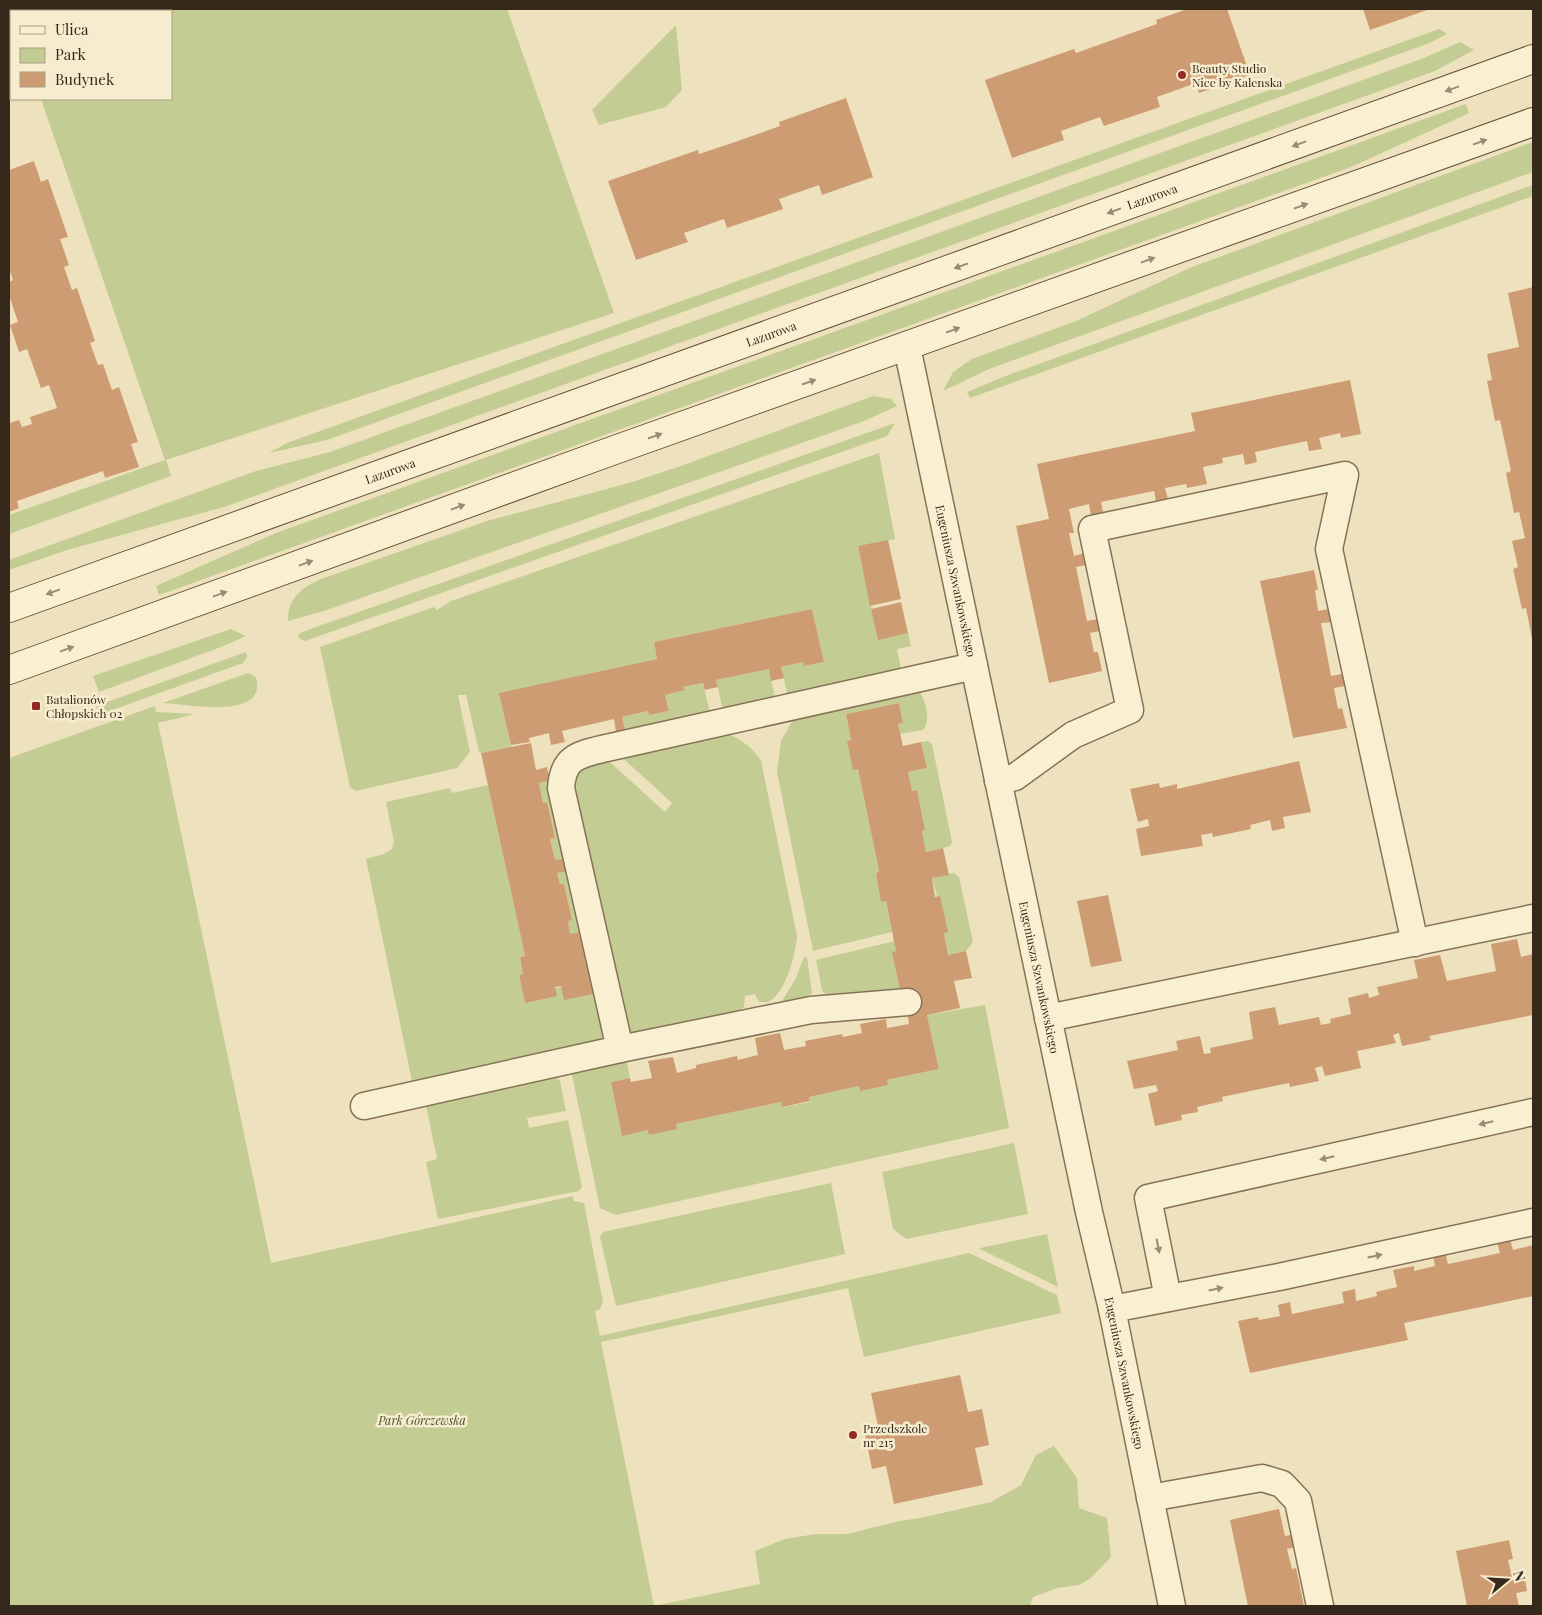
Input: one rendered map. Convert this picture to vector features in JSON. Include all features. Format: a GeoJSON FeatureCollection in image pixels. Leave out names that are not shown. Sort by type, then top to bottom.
{"type":"FeatureCollection","features":[{"type":"Feature","properties":{"kind":"main road","name":"Lazurowa"},"geometry":{"type":"LineString","coordinates":[[9,608],[1533,59]]}},
{"type":"Feature","properties":{"kind":"main road"},"geometry":{"type":"LineString","coordinates":[[9,670],[609,452],[1533,122]]}},
{"type":"Feature","properties":{"kind":"street","name":"Eugeniusza Szwankowskiego"},"geometry":{"type":"LineString","coordinates":[[907,347],[1048,1018],[1112,1309],[1172,1606]]}},
{"type":"Feature","properties":{"kind":"street"},"geometry":{"type":"LineString","coordinates":[[998,781],[1015,777],[1073,734],[1130,710],[1092,529],[1345,476],[1329,549],[1415,943]]}},
{"type":"Feature","properties":{"kind":"street"},"geometry":{"type":"LineString","coordinates":[[620,1049],[561,788],[562,774],[570,760],[602,749],[974,666]]}},
{"type":"Feature","properties":{"kind":"street"},"geometry":{"type":"LineString","coordinates":[[1048,1018],[1533,918]]}},
{"type":"Feature","properties":{"kind":"street"},"geometry":{"type":"LineString","coordinates":[[364,1106],[620,1049],[811,1010],[908,1002]]}},
{"type":"Feature","properties":{"kind":"street"},"geometry":{"type":"LineString","coordinates":[[1168,1298],[1148,1198],[1533,1112]]}},
{"type":"Feature","properties":{"kind":"street"},"geometry":{"type":"LineString","coordinates":[[1112,1309],[1533,1222]]}},
{"type":"Feature","properties":{"kind":"street"},"geometry":{"type":"LineString","coordinates":[[1150,1498],[1262,1478],[1282,1484],[1298,1501],[1320,1606]]}},
{"type":"Feature","properties":{"kind":"green space"},"geometry":{"type":"Polygon","coordinates":[[[507,9],[614,313],[166,460],[171,476],[9,534],[9,515],[165,460],[41,100],[172,100],[172,10],[10,10],[507,9]]]}},
{"type":"Feature","properties":{"kind":"green space"},"geometry":{"type":"Polygon","coordinates":[[[676,25],[682,90],[666,107],[599,125],[592,110],[676,25]]]}},
{"type":"Feature","properties":{"kind":"green space"},"geometry":{"type":"Polygon","coordinates":[[[1439,29],[1447,34],[1427,44],[327,440],[269,453],[287,443],[1439,29]]]}},
{"type":"Feature","properties":{"kind":"green space"},"geometry":{"type":"Polygon","coordinates":[[[1460,42],[1474,50],[1435,71],[224,507],[67,550],[9,570],[9,560],[256,471],[330,452],[1424,58],[1460,42]]]}},
{"type":"Feature","properties":{"kind":"green space"},"geometry":{"type":"Polygon","coordinates":[[[1466,104],[1469,113],[1351,167],[159,595],[156,586],[276,533],[1466,104]]]}},
{"type":"Feature","properties":{"kind":"green space"},"geometry":{"type":"Polygon","coordinates":[[[1533,142],[1533,172],[989,369],[943,391],[953,372],[972,359],[1076,321],[1192,267],[1533,142]]]}},
{"type":"Feature","properties":{"kind":"green space"},"geometry":{"type":"Polygon","coordinates":[[[1533,185],[1533,196],[970,398],[967,392],[1003,377],[1533,185]]]}},
{"type":"Feature","properties":{"kind":"green space"},"geometry":{"type":"Polygon","coordinates":[[[873,396],[891,399],[897,406],[864,421],[327,610],[288,621],[290,606],[293,600],[307,586],[321,579],[487,521],[629,483],[678,467],[873,396]]]}},
{"type":"Feature","properties":{"kind":"green space"},"geometry":{"type":"Polygon","coordinates":[[[895,423],[887,436],[305,641],[299,638],[298,635],[302,632],[895,423]]]}},
{"type":"Feature","properties":{"kind":"green space"},"geometry":{"type":"Polygon","coordinates":[[[879,453],[895,539],[858,547],[878,639],[908,633],[911,646],[897,649],[902,673],[788,697],[781,667],[803,662],[805,666],[824,662],[812,609],[654,642],[657,659],[500,693],[511,747],[481,753],[466,695],[458,695],[470,752],[457,768],[356,791],[350,787],[320,647],[434,607],[437,610],[451,601],[879,453]]]}},
{"type":"Feature","properties":{"kind":"green space"},"geometry":{"type":"Polygon","coordinates":[[[231,629],[246,636],[99,692],[93,676],[231,629]]]}},
{"type":"Feature","properties":{"kind":"green space"},"geometry":{"type":"Polygon","coordinates":[[[246,652],[247,657],[243,663],[104,713],[97,710],[96,706],[246,652]]]}},
{"type":"Feature","properties":{"kind":"green space"},"geometry":{"type":"Polygon","coordinates":[[[769,669],[775,699],[723,710],[716,680],[769,669]]]}},
{"type":"Feature","properties":{"kind":"green space"},"geometry":{"type":"Polygon","coordinates":[[[248,673],[256,677],[256,691],[250,700],[238,705],[207,707],[163,703],[248,673]]]}},
{"type":"Feature","properties":{"kind":"green space"},"geometry":{"type":"Polygon","coordinates":[[[703,683],[710,713],[627,735],[622,717],[648,711],[649,715],[669,711],[665,695],[684,690],[683,687],[703,683]]]}},
{"type":"Feature","properties":{"kind":"green space"},"geometry":{"type":"Polygon","coordinates":[[[916,687],[922,696],[927,714],[926,725],[923,730],[900,734],[898,724],[903,722],[899,703],[846,714],[851,740],[847,741],[858,769],[879,871],[876,874],[881,902],[886,901],[892,932],[813,951],[777,772],[781,741],[795,716],[916,687]]]}},
{"type":"Feature","properties":{"kind":"green space","name":"Park Górczewska"},"geometry":{"type":"Polygon","coordinates":[[[155,706],[156,712],[195,714],[158,723],[271,1263],[573,1196],[574,1201],[584,1203],[603,1302],[600,1309],[595,1311],[600,1336],[969,1253],[1057,1295],[1061,1313],[864,1357],[848,1288],[601,1342],[654,1606],[10,1606],[9,758],[155,706]]]}},
{"type":"Feature","properties":{"kind":"green space"},"geometry":{"type":"Polygon","coordinates":[[[727,733],[746,744],[761,761],[797,936],[792,963],[780,991],[768,1002],[759,1002],[755,994],[745,996],[744,1007],[735,1014],[636,1035],[622,1027],[570,782],[580,760],[601,754],[665,812],[672,803],[614,750],[727,733]]]}},
{"type":"Feature","properties":{"kind":"green space"},"geometry":{"type":"Polygon","coordinates":[[[928,741],[932,744],[952,842],[950,846],[926,852],[922,831],[925,830],[917,790],[912,791],[908,772],[927,768],[921,742],[928,741]]]}},
{"type":"Feature","properties":{"kind":"green space"},"geometry":{"type":"Polygon","coordinates":[[[550,780],[572,856],[555,860],[550,839],[555,838],[547,802],[543,803],[539,783],[550,780]]]}},
{"type":"Feature","properties":{"kind":"green space"},"geometry":{"type":"Polygon","coordinates":[[[488,785],[525,956],[520,957],[523,974],[519,975],[525,1002],[551,989],[564,987],[593,994],[579,932],[570,934],[568,921],[572,920],[564,884],[560,884],[557,873],[574,869],[605,1035],[600,1040],[413,1086],[366,859],[384,854],[392,849],[394,842],[386,802],[450,788],[452,793],[488,785]]]}},
{"type":"Feature","properties":{"kind":"green space"},"geometry":{"type":"Polygon","coordinates":[[[954,873],[959,877],[973,942],[966,951],[948,955],[944,933],[947,932],[932,878],[954,873]]]}},
{"type":"Feature","properties":{"kind":"green space"},"geometry":{"type":"Polygon","coordinates":[[[895,941],[896,951],[893,952],[900,992],[826,995],[822,990],[816,960],[895,941]]]}},
{"type":"Feature","properties":{"kind":"green space"},"geometry":{"type":"Polygon","coordinates":[[[804,957],[807,957],[812,993],[806,998],[781,1003],[796,978],[804,957]]]}},
{"type":"Feature","properties":{"kind":"green space"},"geometry":{"type":"Polygon","coordinates":[[[985,1005],[1009,1128],[616,1215],[600,1208],[572,1075],[578,1068],[626,1057],[630,1078],[611,1082],[622,1135],[647,1130],[649,1135],[676,1124],[781,1102],[783,1107],[810,1102],[809,1097],[939,1069],[927,1015],[985,1005]]]}},
{"type":"Feature","properties":{"kind":"green space"},"geometry":{"type":"Polygon","coordinates":[[[552,1073],[560,1081],[566,1111],[527,1118],[529,1128],[568,1120],[582,1187],[579,1191],[438,1219],[426,1162],[437,1159],[426,1105],[520,1085],[520,1080],[552,1073]]]}},
{"type":"Feature","properties":{"kind":"green space"},"geometry":{"type":"Polygon","coordinates":[[[1014,1143],[1028,1214],[906,1239],[893,1229],[882,1172],[1014,1143]]]}},
{"type":"Feature","properties":{"kind":"green space"},"geometry":{"type":"Polygon","coordinates":[[[831,1183],[845,1254],[616,1306],[600,1237],[603,1232],[831,1183]]]}},
{"type":"Feature","properties":{"kind":"green space"},"geometry":{"type":"Polygon","coordinates":[[[1047,1234],[1058,1287],[980,1249],[980,1248],[1047,1234]]]}},
{"type":"Feature","properties":{"kind":"green space"},"geometry":{"type":"Polygon","coordinates":[[[1054,1446],[1077,1478],[1079,1508],[1107,1518],[1111,1557],[1091,1578],[1079,1585],[1057,1588],[1033,1597],[1030,1606],[654,1606],[760,1584],[755,1551],[785,1539],[816,1534],[847,1534],[991,1502],[1021,1485],[1036,1455],[1054,1446]]]}},
{"type":"Feature","properties":{"kind":"building"},"geometry":{"type":"Polygon","coordinates":[[[1187,9],[1227,9],[1250,75],[1199,93],[1196,83],[1157,97],[1160,107],[1104,126],[1100,117],[1061,131],[1064,140],[1012,158],[985,80],[1074,49],[1076,53],[1157,24],[1156,20],[1187,9]]]}},
{"type":"Feature","properties":{"kind":"building"},"geometry":{"type":"Polygon","coordinates":[[[1363,9],[1430,9],[1370,30],[1363,9]]]}},
{"type":"Feature","properties":{"kind":"building"},"geometry":{"type":"Polygon","coordinates":[[[846,98],[873,177],[822,195],[819,185],[779,199],[783,209],[727,228],[724,219],[684,233],[688,242],[636,260],[608,181],[698,150],[699,154],[735,142],[780,126],[779,122],[846,98]]]}},
{"type":"Feature","properties":{"kind":"building"},"geometry":{"type":"Polygon","coordinates":[[[34,161],[41,182],[48,179],[68,237],[60,239],[69,265],[64,267],[72,290],[77,288],[95,341],[90,343],[98,365],[103,364],[112,390],[119,387],[138,442],[131,444],[139,467],[105,478],[103,471],[17,501],[19,508],[9,512],[9,423],[19,420],[22,427],[32,424],[30,417],[57,408],[49,385],[41,388],[27,349],[19,352],[10,325],[18,322],[9,295],[9,282],[13,280],[9,268],[9,170],[34,161]]]}},
{"type":"Feature","properties":{"kind":"building"},"geometry":{"type":"Polygon","coordinates":[[[1533,287],[1532,639],[1526,608],[1522,609],[1513,569],[1518,567],[1512,541],[1525,538],[1519,512],[1514,513],[1506,473],[1511,471],[1500,420],[1495,421],[1487,381],[1492,380],[1487,354],[1519,347],[1508,293],[1533,287]]]}},
{"type":"Feature","properties":{"kind":"building"},"geometry":{"type":"Polygon","coordinates":[[[1350,380],[1361,434],[1341,438],[1340,433],[1319,438],[1322,449],[1309,451],[1307,441],[1255,452],[1257,462],[1245,465],[1243,454],[1222,458],[1223,463],[1203,467],[1207,484],[1187,488],[1186,484],[1165,488],[1168,499],[1156,501],[1154,491],[1101,502],[1103,512],[1091,515],[1089,504],[1069,509],[1074,533],[1069,533],[1074,556],[1084,553],[1087,565],[1076,567],[1087,621],[1098,619],[1100,631],[1090,633],[1094,652],[1098,652],[1102,671],[1049,683],[1016,526],[1049,519],[1037,464],[1195,431],[1191,413],[1350,380]]]}},
{"type":"Feature","properties":{"kind":"building"},"geometry":{"type":"Polygon","coordinates":[[[888,540],[901,599],[870,606],[858,546],[888,540]]]}},
{"type":"Feature","properties":{"kind":"building"},"geometry":{"type":"Polygon","coordinates":[[[1314,570],[1318,590],[1315,590],[1318,611],[1329,609],[1332,622],[1321,623],[1331,676],[1342,674],[1344,680],[1345,686],[1334,688],[1338,709],[1342,708],[1347,728],[1293,738],[1260,581],[1314,570]]]}},
{"type":"Feature","properties":{"kind":"building"},"geometry":{"type":"Polygon","coordinates":[[[901,602],[908,633],[878,640],[871,609],[901,602]]]}},
{"type":"Feature","properties":{"kind":"building"},"geometry":{"type":"Polygon","coordinates":[[[812,609],[824,662],[804,666],[803,662],[781,667],[784,678],[771,681],[769,669],[716,680],[718,687],[705,690],[703,683],[683,687],[685,690],[665,695],[669,711],[649,715],[648,711],[622,717],[625,729],[616,732],[614,719],[562,731],[565,742],[551,745],[549,733],[529,738],[530,742],[511,745],[499,693],[657,659],[654,642],[812,609]]]}},
{"type":"Feature","properties":{"kind":"building"},"geometry":{"type":"Polygon","coordinates":[[[899,703],[903,723],[898,724],[903,746],[921,742],[927,768],[908,772],[912,791],[917,790],[925,830],[922,831],[926,852],[943,848],[949,875],[932,878],[935,897],[940,896],[948,932],[944,933],[948,955],[966,951],[972,978],[954,981],[960,1008],[927,1015],[939,1069],[887,1080],[888,1085],[860,1091],[859,1086],[809,1097],[810,1101],[782,1107],[781,1102],[676,1124],[677,1129],[649,1135],[647,1130],[622,1136],[611,1082],[630,1078],[631,1082],[652,1078],[648,1061],[673,1057],[677,1073],[696,1068],[696,1065],[737,1056],[738,1060],[758,1055],[755,1038],[780,1033],[784,1050],[806,1046],[805,1041],[842,1034],[843,1037],[862,1033],[860,1024],[886,1019],[887,1028],[909,1024],[908,1017],[910,1016],[905,991],[900,990],[892,952],[896,951],[886,901],[881,902],[876,874],[879,871],[858,769],[853,770],[847,741],[851,740],[846,714],[899,703]]]}},
{"type":"Feature","properties":{"kind":"building"},"geometry":{"type":"Polygon","coordinates":[[[531,743],[536,770],[547,767],[550,780],[539,783],[543,803],[547,802],[555,838],[550,839],[555,860],[566,858],[569,871],[557,873],[560,884],[564,884],[572,920],[568,921],[570,934],[579,932],[593,994],[564,1000],[561,986],[555,987],[557,996],[525,1003],[519,975],[523,974],[520,957],[525,956],[481,753],[531,743]]]}},
{"type":"Feature","properties":{"kind":"building"},"geometry":{"type":"Polygon","coordinates":[[[1299,761],[1311,812],[1283,817],[1285,828],[1272,831],[1270,820],[1250,825],[1251,829],[1213,837],[1212,833],[1201,835],[1203,846],[1141,856],[1136,829],[1149,826],[1148,819],[1138,822],[1130,789],[1159,783],[1160,788],[1177,784],[1177,789],[1299,761]]]}},
{"type":"Feature","properties":{"kind":"building"},"geometry":{"type":"Polygon","coordinates":[[[1108,895],[1122,961],[1091,967],[1077,901],[1108,895]]]}},
{"type":"Feature","properties":{"kind":"building"},"geometry":{"type":"Polygon","coordinates":[[[1517,939],[1521,957],[1533,954],[1533,1015],[1429,1036],[1431,1040],[1402,1046],[1399,1033],[1393,1035],[1396,1043],[1357,1051],[1361,1068],[1325,1076],[1322,1066],[1315,1068],[1319,1081],[1290,1087],[1289,1083],[1222,1097],[1223,1101],[1197,1107],[1198,1112],[1181,1115],[1182,1120],[1155,1126],[1148,1094],[1158,1091],[1156,1085],[1134,1089],[1127,1061],[1178,1050],[1176,1041],[1200,1036],[1204,1054],[1211,1053],[1210,1048],[1253,1039],[1249,1012],[1275,1007],[1279,1025],[1319,1017],[1321,1025],[1331,1023],[1330,1019],[1351,1014],[1348,998],[1368,993],[1369,998],[1379,995],[1377,987],[1418,978],[1414,960],[1440,955],[1447,981],[1496,971],[1491,944],[1517,939]]]}},
{"type":"Feature","properties":{"kind":"building"},"geometry":{"type":"Polygon","coordinates":[[[1510,1239],[1513,1250],[1533,1245],[1533,1296],[1404,1323],[1408,1340],[1250,1373],[1238,1321],[1258,1317],[1259,1320],[1280,1316],[1278,1305],[1290,1302],[1292,1314],[1344,1303],[1342,1292],[1355,1289],[1356,1301],[1377,1296],[1376,1292],[1397,1287],[1393,1270],[1414,1266],[1414,1271],[1435,1266],[1433,1255],[1445,1252],[1448,1264],[1500,1253],[1497,1242],[1510,1239]]]}},
{"type":"Feature","properties":{"kind":"building"},"geometry":{"type":"Polygon","coordinates":[[[960,1375],[968,1412],[982,1409],[989,1445],[975,1448],[983,1485],[894,1504],[886,1466],[872,1469],[865,1434],[879,1431],[871,1393],[960,1375]]]}},
{"type":"Feature","properties":{"kind":"building"},"geometry":{"type":"Polygon","coordinates":[[[1279,1509],[1285,1536],[1296,1534],[1299,1546],[1287,1549],[1292,1569],[1296,1568],[1304,1606],[1248,1606],[1230,1520],[1279,1509]]]}},
{"type":"Feature","properties":{"kind":"building"},"geometry":{"type":"Polygon","coordinates":[[[1509,1540],[1513,1559],[1508,1560],[1513,1580],[1525,1578],[1527,1591],[1516,1593],[1519,1606],[1467,1606],[1456,1551],[1509,1540]]]}},
{"type":"Feature","properties":{"kind":"place","name":"Beauty Studio Nice by Kalenska"},"geometry":{"type":"Point","coordinates":[1182,75]}},
{"type":"Feature","properties":{"kind":"place","name":"Batalionów Chłopskich 02"},"geometry":{"type":"Point","coordinates":[36,706]}},
{"type":"Feature","properties":{"kind":"place","name":"Przedszkole nr 215"},"geometry":{"type":"Point","coordinates":[853,1435]}}]}
